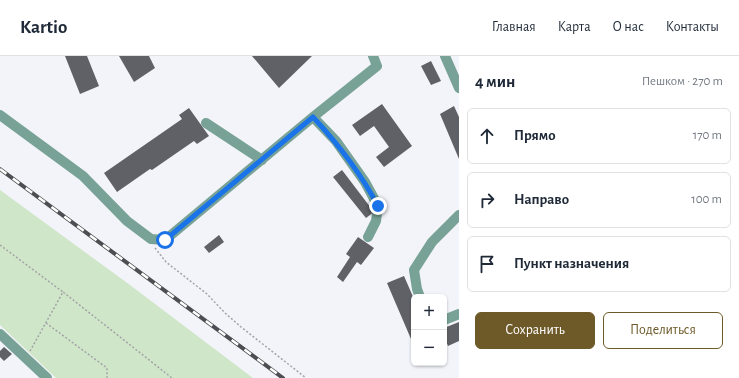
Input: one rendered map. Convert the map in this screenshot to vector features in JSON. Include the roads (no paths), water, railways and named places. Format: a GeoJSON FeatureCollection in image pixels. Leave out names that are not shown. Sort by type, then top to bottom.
{"type":"FeatureCollection","features":[{"type":"Feature","properties":{"kind":"street"},"geometry":{"type":"LineString","coordinates":[[0,116],[83,176],[127,221],[151,239],[165,240],[377,66],[373,56]]}},
{"type":"Feature","properties":{"kind":"street"},"geometry":{"type":"LineString","coordinates":[[445,56],[459,88]]}},
{"type":"Feature","properties":{"kind":"street"},"geometry":{"type":"LineString","coordinates":[[313,117],[340,147],[365,182],[378,206],[376,221],[368,237]]}},
{"type":"Feature","properties":{"kind":"street"},"geometry":{"type":"LineString","coordinates":[[206,123],[262,160]]}},
{"type":"Feature","properties":{"kind":"street"},"geometry":{"type":"LineString","coordinates":[[419,294],[414,270],[432,242],[459,215]]}},
{"type":"Feature","properties":{"kind":"street"},"geometry":{"type":"LineString","coordinates":[[447,319],[459,314]]}},
{"type":"Feature","properties":{"kind":"street"},"geometry":{"type":"LineString","coordinates":[[0,334],[47,378]]}},
{"type":"Feature","properties":{"kind":"railway"},"geometry":{"type":"LineString","coordinates":[[0,169],[283,378]]}}]}
